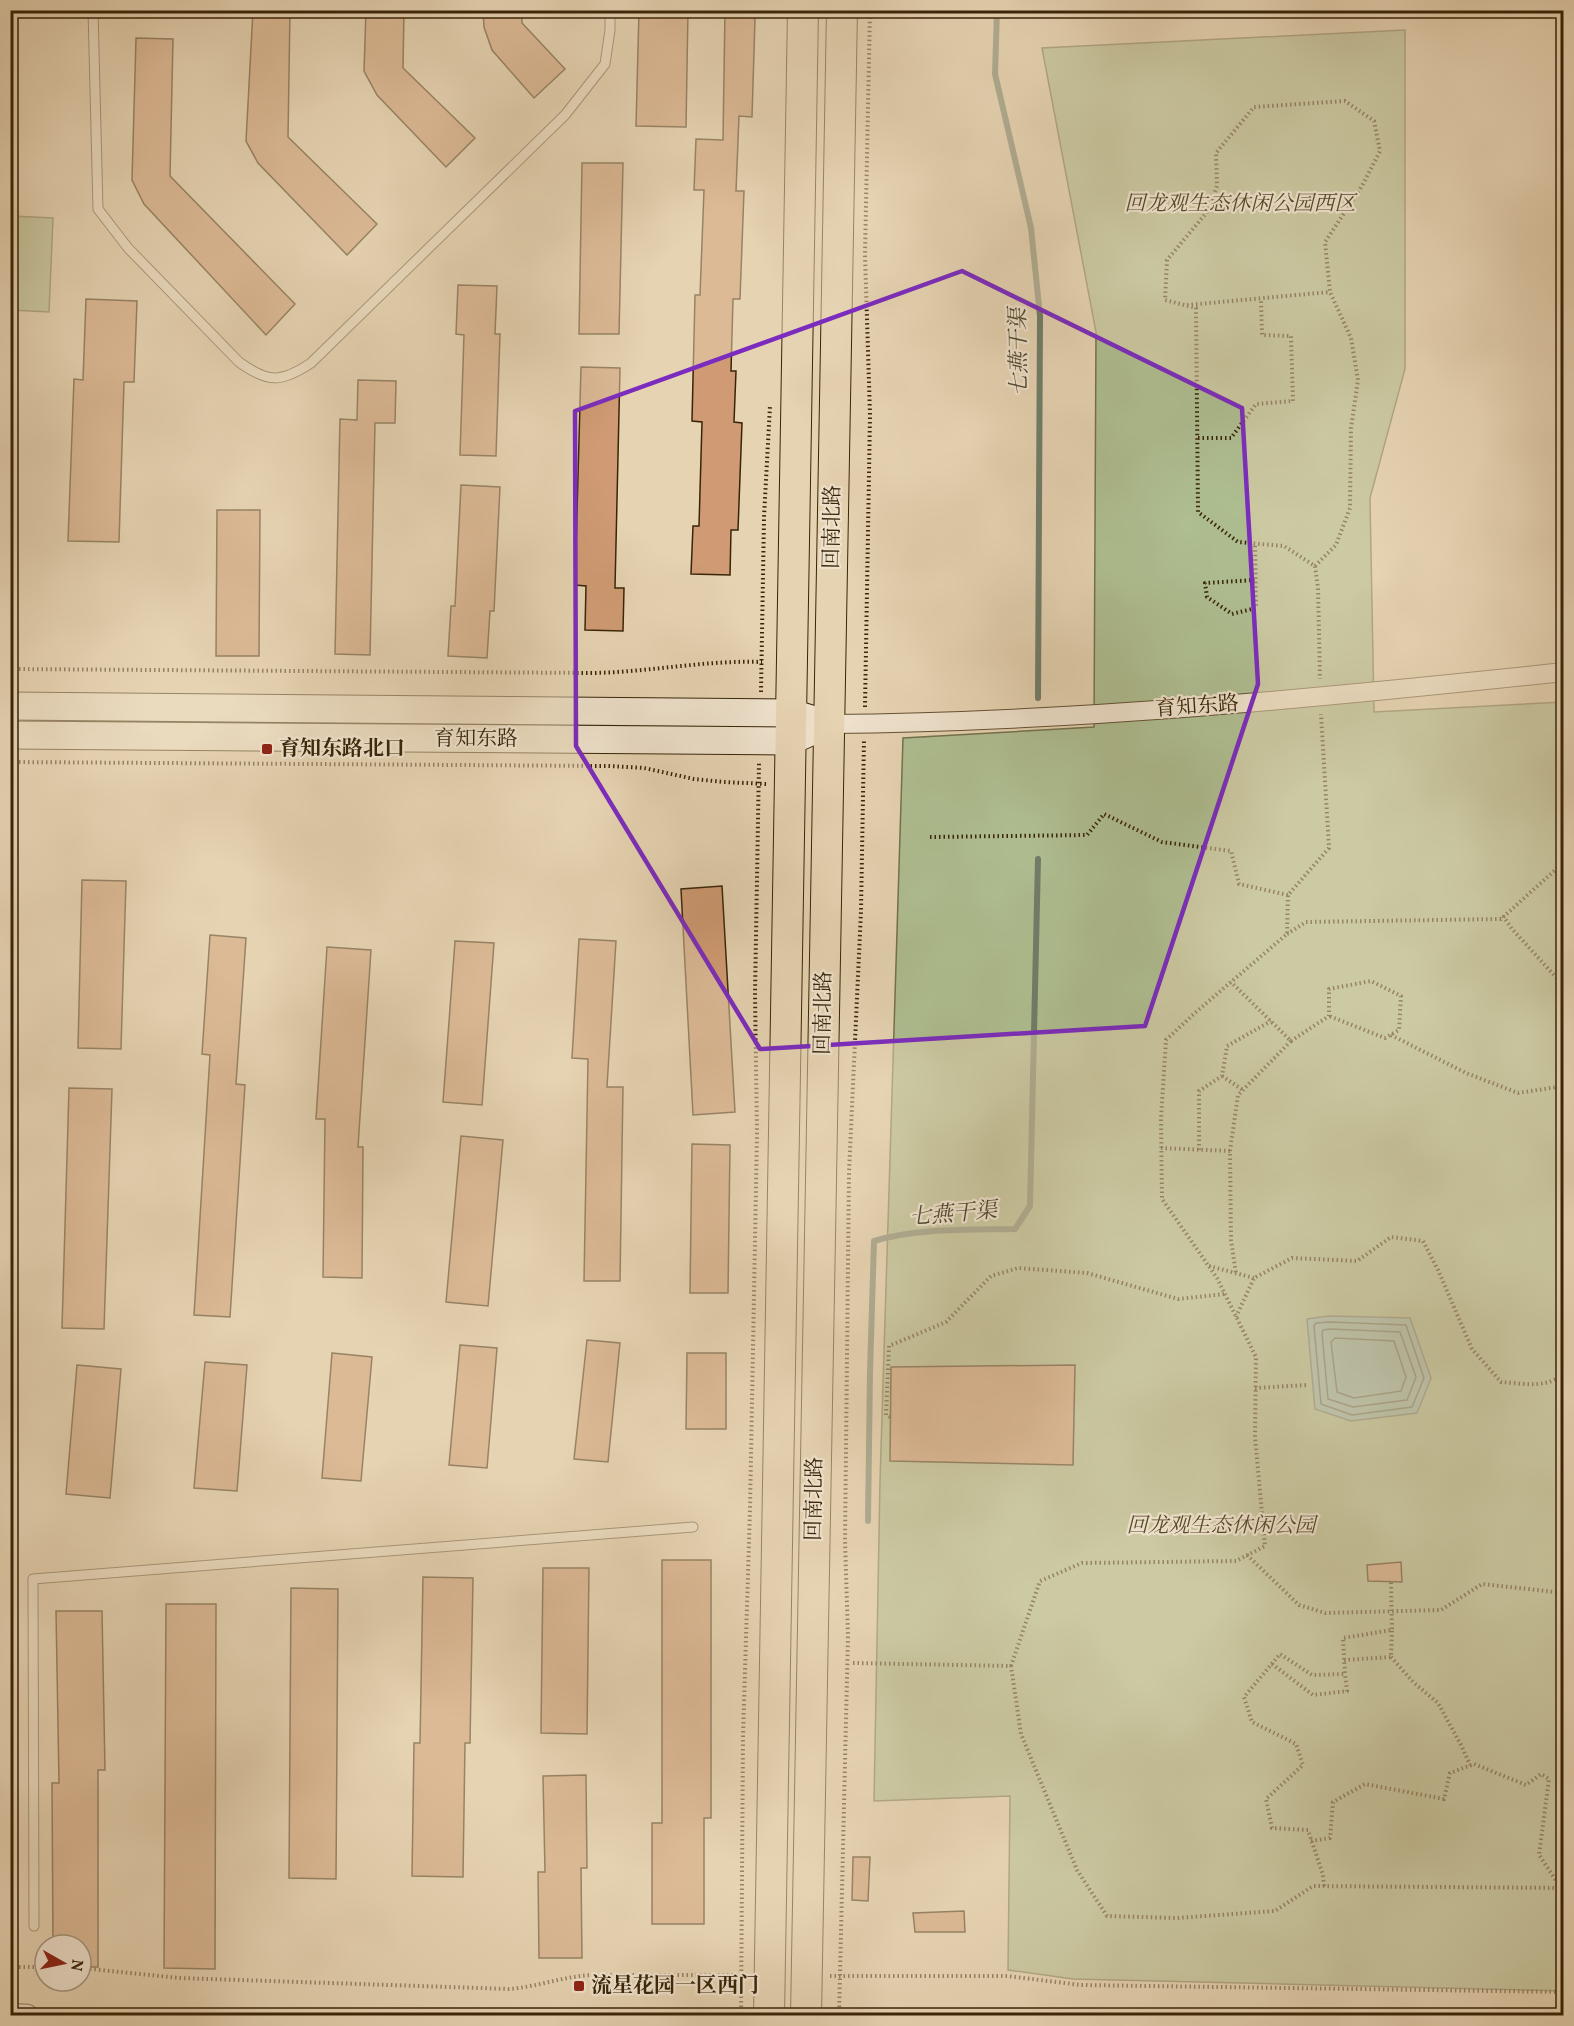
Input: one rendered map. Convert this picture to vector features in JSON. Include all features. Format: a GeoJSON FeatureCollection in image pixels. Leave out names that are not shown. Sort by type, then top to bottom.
{"type":"FeatureCollection","features":[{"type":"Feature","properties":{"kind":"main road","name":"回南北路"},"geometry":{"type":"LineString","coordinates":[[769,2016],[802,10]]}},
{"type":"Feature","properties":{"kind":"main road","name":"回南北路"},"geometry":{"type":"LineString","coordinates":[[806,2016],[842,10]]}},
{"type":"Feature","properties":{"kind":"main road","name":"育知东路"},"geometry":{"type":"LineString","coordinates":[[10,706],[790,727]]}},
{"type":"Feature","properties":{"kind":"main road","name":"育知东路"},"geometry":{"type":"LineString","coordinates":[[10,735],[790,727],[829,724]]}},
{"type":"Feature","properties":{"kind":"street","name":"育知东路"},"geometry":{"type":"LineString","coordinates":[[829,724],[987,721],[1320,698],[1563,672]]}},
{"type":"Feature","properties":{"kind":"street"},"geometry":{"type":"LineString","coordinates":[[10,2015],[27,2016]]}},
{"type":"Feature","properties":{"kind":"lane"},"geometry":{"type":"LineString","coordinates":[[93,10],[98,209],[128,248],[239,362],[255,373],[270,378],[294,374],[311,363],[564,115],[604,64],[610,30],[610,10]]}},
{"type":"Feature","properties":{"kind":"lane"},"geometry":{"type":"LineString","coordinates":[[34,1926],[33,1579],[693,1527]]}},
{"type":"Feature","properties":{"kind":"path"},"geometry":{"type":"LineString","coordinates":[[865,655],[870,415],[865,255],[870,10]]}},
{"type":"Feature","properties":{"kind":"path"},"geometry":{"type":"LineString","coordinates":[[1287,934],[1288,895],[1329,848],[1320,698],[1318,588],[1315,566],[1284,546],[1238,542],[1198,512],[1196,308],[1165,300],[1167,260],[1207,212],[1217,186],[1216,153],[1254,107],[1345,101],[1374,121],[1380,151],[1362,186],[1325,242],[1330,291],[1350,338],[1358,380],[1351,428],[1350,508],[1336,545],[1315,566]]}},
{"type":"Feature","properties":{"kind":"path"},"geometry":{"type":"LineString","coordinates":[[1183,305],[1330,291]]}},
{"type":"Feature","properties":{"kind":"path"},"geometry":{"type":"LineString","coordinates":[[1198,438],[1231,438],[1256,404],[1293,401],[1291,336],[1262,335],[1261,299]]}},
{"type":"Feature","properties":{"kind":"path"},"geometry":{"type":"LineString","coordinates":[[762,652],[764,517],[771,396]]}},
{"type":"Feature","properties":{"kind":"path"},"geometry":{"type":"LineString","coordinates":[[1255,544],[1256,608],[1232,614],[1207,597],[1205,583],[1255,580]]}},
{"type":"Feature","properties":{"kind":"path"},"geometry":{"type":"LineString","coordinates":[[10,669],[593,673],[633,672],[727,661]]}},
{"type":"Feature","properties":{"kind":"path"},"geometry":{"type":"LineString","coordinates":[[10,762],[608,766],[644,768],[694,779],[724,782]]}},
{"type":"Feature","properties":{"kind":"path"},"geometry":{"type":"LineString","coordinates":[[741,2016],[742,1735],[750,1510],[757,1133],[755,994],[759,791]]}},
{"type":"Feature","properties":{"kind":"path"},"geometry":{"type":"LineString","coordinates":[[839,2016],[848,1636],[845,1541],[849,1163],[859,965],[863,793]]}},
{"type":"Feature","properties":{"kind":"path"},"geometry":{"type":"LineString","coordinates":[[930,837],[1087,835],[1104,814],[1162,842],[1231,851],[1239,884],[1288,895]]}},
{"type":"Feature","properties":{"kind":"path"},"geometry":{"type":"LineString","coordinates":[[1562,1888],[1312,1886],[1275,1911],[1177,1918],[1107,1916],[1077,1870],[1021,1734],[1011,1665],[1040,1581],[1083,1563],[1236,1561],[1265,1546],[1255,1437],[1256,1357],[1209,1266],[1162,1199],[1161,1119],[1166,1040],[1287,934],[1306,922],[1500,919],[1563,862]]}},
{"type":"Feature","properties":{"kind":"path"},"geometry":{"type":"LineString","coordinates":[[1503,916],[1563,986]]}},
{"type":"Feature","properties":{"kind":"path"},"geometry":{"type":"LineString","coordinates":[[1371,981],[1401,996],[1399,1030],[1385,1038],[1329,1016],[1329,989],[1371,981]]}},
{"type":"Feature","properties":{"kind":"path"},"geometry":{"type":"LineString","coordinates":[[1231,982],[1291,1041]]}},
{"type":"Feature","properties":{"kind":"path"},"geometry":{"type":"LineString","coordinates":[[1236,1274],[1231,1240],[1230,1151],[1238,1095],[1291,1041],[1329,1016]]}},
{"type":"Feature","properties":{"kind":"path"},"geometry":{"type":"LineString","coordinates":[[1199,1150],[1199,1091],[1222,1076],[1227,1046],[1271,1021]]}},
{"type":"Feature","properties":{"kind":"path"},"geometry":{"type":"LineString","coordinates":[[1391,1035],[1466,1073],[1518,1093],[1563,1086]]}},
{"type":"Feature","properties":{"kind":"path"},"geometry":{"type":"LineString","coordinates":[[1222,1076],[1243,1090]]}},
{"type":"Feature","properties":{"kind":"path"},"geometry":{"type":"LineString","coordinates":[[1161,1148],[1230,1151]]}},
{"type":"Feature","properties":{"kind":"path"},"geometry":{"type":"LineString","coordinates":[[1236,1318],[1254,1278],[1292,1258],[1357,1261],[1391,1237],[1423,1241],[1472,1349],[1501,1382],[1544,1384],[1563,1372]]}},
{"type":"Feature","properties":{"kind":"path"},"geometry":{"type":"LineString","coordinates":[[1209,1266],[1254,1278]]}},
{"type":"Feature","properties":{"kind":"path"},"geometry":{"type":"LineString","coordinates":[[890,1417],[886,1415],[889,1346],[946,1322],[991,1276],[1018,1268],[1087,1273],[1178,1299],[1225,1294]]}},
{"type":"Feature","properties":{"kind":"path"},"geometry":{"type":"LineString","coordinates":[[1255,1388],[1307,1385]]}},
{"type":"Feature","properties":{"kind":"path"},"geometry":{"type":"LineString","coordinates":[[1247,1555],[1299,1605],[1325,1613],[1441,1610],[1482,1584],[1563,1593]]}},
{"type":"Feature","properties":{"kind":"path"},"geometry":{"type":"LineString","coordinates":[[1391,1582],[1391,1657],[1413,1682],[1438,1702],[1470,1765]]}},
{"type":"Feature","properties":{"kind":"path"},"geometry":{"type":"LineString","coordinates":[[1272,1665],[1313,1695],[1347,1691],[1343,1638],[1392,1630]]}},
{"type":"Feature","properties":{"kind":"path"},"geometry":{"type":"LineString","coordinates":[[1324,1886],[1323,1875],[1308,1830],[1272,1828],[1266,1799],[1303,1765],[1296,1744],[1252,1722],[1244,1697],[1280,1654],[1312,1675],[1345,1674]]}},
{"type":"Feature","properties":{"kind":"path"},"geometry":{"type":"LineString","coordinates":[[1344,1660],[1391,1657]]}},
{"type":"Feature","properties":{"kind":"path"},"geometry":{"type":"LineString","coordinates":[[853,1663],[1011,1665]]}},
{"type":"Feature","properties":{"kind":"path"},"geometry":{"type":"LineString","coordinates":[[1311,1841],[1330,1838],[1333,1802],[1365,1784],[1444,1799],[1450,1773],[1470,1765],[1474,1764],[1527,1785],[1541,1774],[1549,1779],[1539,1855],[1562,1888]]}},
{"type":"Feature","properties":{"kind":"path"},"geometry":{"type":"LineString","coordinates":[[10,1967],[33,1967]]}},
{"type":"Feature","properties":{"kind":"path"},"geometry":{"type":"LineString","coordinates":[[93,1969],[179,1978],[509,1989],[526,1988],[584,1975],[717,1975]]}},
{"type":"Feature","properties":{"kind":"path"},"geometry":{"type":"LineString","coordinates":[[868,1976],[1007,1976],[1081,1985],[1563,1992]]}},
{"type":"Feature","properties":{"kind":"highlighted area"},"geometry":{"type":"Polygon","coordinates":[[[962,271],[1242,408],[1258,684],[1145,1026],[760,1049],[576,746],[575,411],[962,271]]]}},
{"type":"Feature","properties":{"kind":"green space","name":"回龙观生态休闲公园"},"geometry":{"type":"Polygon","coordinates":[[[1405,30],[1405,369],[1370,498],[1374,712],[1563,702],[1563,1991],[1073,1979],[1008,1970],[1010,1796],[874,1801],[880,1482],[903,738],[1094,727],[1096,332],[1042,48],[1405,30]]]}},
{"type":"Feature","properties":{"kind":"green space"},"geometry":{"type":"Polygon","coordinates":[[[11,216],[53,218],[49,312],[11,310],[11,216]]]}},
{"type":"Feature","properties":{"kind":"water"},"geometry":{"type":"Polygon","coordinates":[[[1329,1316],[1410,1318],[1431,1378],[1417,1413],[1351,1421],[1315,1409],[1307,1319],[1329,1316]]]}},
{"type":"Feature","properties":{"kind":"building"},"geometry":{"type":"Polygon","coordinates":[[[253,10],[290,10],[288,137],[377,224],[347,255],[258,163],[246,141],[253,10]]]}},
{"type":"Feature","properties":{"kind":"building"},"geometry":{"type":"Polygon","coordinates":[[[366,10],[404,10],[403,68],[475,138],[446,167],[377,95],[364,71],[366,10]]]}},
{"type":"Feature","properties":{"kind":"building"},"geometry":{"type":"Polygon","coordinates":[[[483,10],[522,10],[522,23],[565,69],[534,98],[492,50],[484,27],[483,10]]]}},
{"type":"Feature","properties":{"kind":"building"},"geometry":{"type":"Polygon","coordinates":[[[639,10],[688,10],[686,127],[636,126],[639,10]]]}},
{"type":"Feature","properties":{"kind":"building"},"geometry":{"type":"Polygon","coordinates":[[[725,10],[747,10],[755,19],[752,117],[739,116],[736,191],[744,191],[740,299],[733,299],[731,371],[736,371],[734,422],[742,423],[738,530],[731,530],[730,575],[691,574],[693,526],[699,526],[702,422],[692,421],[695,295],[700,295],[704,190],[694,190],[696,139],[723,140],[725,10]]]}},
{"type":"Feature","properties":{"kind":"building"},"geometry":{"type":"Polygon","coordinates":[[[136,38],[173,39],[170,176],[295,304],[266,335],[144,204],[132,180],[136,38]]]}},
{"type":"Feature","properties":{"kind":"building"},"geometry":{"type":"Polygon","coordinates":[[[582,163],[623,163],[619,334],[579,334],[582,163]]]}},
{"type":"Feature","properties":{"kind":"building"},"geometry":{"type":"Polygon","coordinates":[[[458,285],[497,286],[495,334],[500,334],[496,456],[460,455],[464,335],[456,334],[458,285]]]}},
{"type":"Feature","properties":{"kind":"building"},"geometry":{"type":"Polygon","coordinates":[[[86,299],[137,301],[134,382],[124,382],[119,542],[68,541],[74,379],[83,380],[86,299]]]}},
{"type":"Feature","properties":{"kind":"building"},"geometry":{"type":"Polygon","coordinates":[[[581,367],[620,368],[615,588],[624,588],[623,631],[585,630],[586,586],[575,585],[581,367]]]}},
{"type":"Feature","properties":{"kind":"building"},"geometry":{"type":"Polygon","coordinates":[[[358,380],[396,381],[395,423],[375,423],[370,655],[335,654],[340,419],[357,420],[358,380]]]}},
{"type":"Feature","properties":{"kind":"building"},"geometry":{"type":"Polygon","coordinates":[[[461,485],[500,487],[494,611],[490,611],[487,658],[448,656],[451,606],[455,606],[461,485]]]}},
{"type":"Feature","properties":{"kind":"building"},"geometry":{"type":"Polygon","coordinates":[[[217,510],[260,510],[259,656],[216,656],[217,510]]]}},
{"type":"Feature","properties":{"kind":"building"},"geometry":{"type":"Polygon","coordinates":[[[82,880],[126,881],[121,1049],[78,1048],[82,880]]]}},
{"type":"Feature","properties":{"kind":"building"},"geometry":{"type":"Polygon","coordinates":[[[722,886],[735,1112],[693,1115],[681,889],[722,886]]]}},
{"type":"Feature","properties":{"kind":"building"},"geometry":{"type":"Polygon","coordinates":[[[210,935],[246,938],[236,1084],[245,1085],[230,1317],[194,1315],[210,1055],[202,1054],[210,935]]]}},
{"type":"Feature","properties":{"kind":"building"},"geometry":{"type":"Polygon","coordinates":[[[579,939],[616,941],[607,1087],[623,1087],[620,1281],[584,1281],[588,1059],[572,1058],[579,939]]]}},
{"type":"Feature","properties":{"kind":"building"},"geometry":{"type":"Polygon","coordinates":[[[455,941],[494,943],[482,1105],[443,1102],[455,941]]]}},
{"type":"Feature","properties":{"kind":"building"},"geometry":{"type":"Polygon","coordinates":[[[327,947],[371,950],[358,1147],[363,1147],[362,1278],[323,1277],[325,1119],[316,1119],[327,947]]]}},
{"type":"Feature","properties":{"kind":"building"},"geometry":{"type":"Polygon","coordinates":[[[69,1088],[112,1089],[104,1329],[62,1328],[69,1088]]]}},
{"type":"Feature","properties":{"kind":"building"},"geometry":{"type":"Polygon","coordinates":[[[461,1136],[503,1140],[488,1306],[446,1302],[461,1136]]]}},
{"type":"Feature","properties":{"kind":"building"},"geometry":{"type":"Polygon","coordinates":[[[692,1144],[730,1145],[728,1293],[690,1293],[692,1144]]]}},
{"type":"Feature","properties":{"kind":"building"},"geometry":{"type":"Polygon","coordinates":[[[587,1340],[620,1343],[608,1462],[574,1459],[587,1340]]]}},
{"type":"Feature","properties":{"kind":"building"},"geometry":{"type":"Polygon","coordinates":[[[460,1345],[497,1348],[487,1468],[449,1465],[460,1345]]]}},
{"type":"Feature","properties":{"kind":"building"},"geometry":{"type":"Polygon","coordinates":[[[332,1353],[372,1357],[361,1481],[322,1478],[332,1353]]]}},
{"type":"Feature","properties":{"kind":"building"},"geometry":{"type":"Polygon","coordinates":[[[687,1353],[726,1353],[726,1429],[686,1429],[687,1353]]]}},
{"type":"Feature","properties":{"kind":"building"},"geometry":{"type":"Polygon","coordinates":[[[205,1362],[247,1365],[237,1491],[194,1488],[205,1362]]]}},
{"type":"Feature","properties":{"kind":"building"},"geometry":{"type":"Polygon","coordinates":[[[77,1365],[121,1369],[110,1498],[66,1494],[77,1365]]]}},
{"type":"Feature","properties":{"kind":"building"},"geometry":{"type":"Polygon","coordinates":[[[1075,1365],[1073,1465],[890,1461],[891,1367],[1075,1365]]]}},
{"type":"Feature","properties":{"kind":"building"},"geometry":{"type":"Polygon","coordinates":[[[662,1560],[711,1560],[711,1818],[704,1818],[704,1924],[652,1924],[652,1823],[662,1823],[662,1560]]]}},
{"type":"Feature","properties":{"kind":"building"},"geometry":{"type":"Polygon","coordinates":[[[1401,1562],[1402,1582],[1368,1581],[1367,1565],[1401,1562]]]}},
{"type":"Feature","properties":{"kind":"building"},"geometry":{"type":"Polygon","coordinates":[[[543,1568],[589,1568],[587,1734],[541,1733],[543,1568]]]}},
{"type":"Feature","properties":{"kind":"building"},"geometry":{"type":"Polygon","coordinates":[[[423,1577],[473,1578],[470,1743],[465,1743],[463,1877],[412,1876],[414,1743],[420,1743],[423,1577]]]}},
{"type":"Feature","properties":{"kind":"building"},"geometry":{"type":"Polygon","coordinates":[[[291,1588],[338,1589],[336,1879],[289,1878],[291,1588]]]}},
{"type":"Feature","properties":{"kind":"building"},"geometry":{"type":"Polygon","coordinates":[[[166,1604],[216,1604],[215,1969],[164,1968],[166,1604]]]}},
{"type":"Feature","properties":{"kind":"building"},"geometry":{"type":"Polygon","coordinates":[[[56,1611],[102,1611],[105,1770],[98,1770],[98,1967],[93,1967],[93,1933],[53,1933],[52,1783],[59,1783],[56,1611]]]}},
{"type":"Feature","properties":{"kind":"building"},"geometry":{"type":"Polygon","coordinates":[[[586,1775],[587,1868],[581,1868],[582,1958],[539,1958],[538,1872],[545,1872],[543,1776],[586,1775]]]}},
{"type":"Feature","properties":{"kind":"building"},"geometry":{"type":"Polygon","coordinates":[[[853,1857],[870,1857],[868,1901],[852,1900],[853,1857]]]}},
{"type":"Feature","properties":{"kind":"building"},"geometry":{"type":"Polygon","coordinates":[[[964,1911],[965,1932],[915,1932],[913,1913],[964,1911]]]}},
{"type":"Feature","properties":{"kind":"waterway","name":"七燕干渠"},"geometry":{"type":"LineString","coordinates":[[997,10],[995,74],[1031,228],[1040,316],[1038,698]]}},
{"type":"Feature","properties":{"kind":"waterway","name":"七燕干渠"},"geometry":{"type":"LineString","coordinates":[[868,1521],[874,1241],[926,1232],[1015,1229],[1030,1206],[1038,859]]}},
{"type":"Feature","properties":{"kind":"place","name":"育知东路北口"},"geometry":{"type":"Point","coordinates":[267,749]}},
{"type":"Feature","properties":{"kind":"place","name":"流星花园一区西门"},"geometry":{"type":"Point","coordinates":[579,1986]}},
{"type":"Feature","properties":{"kind":"park label","name":"回龙观生态休闲公园西区"},"geometry":{"type":"Point","coordinates":[1240,204]}}]}
